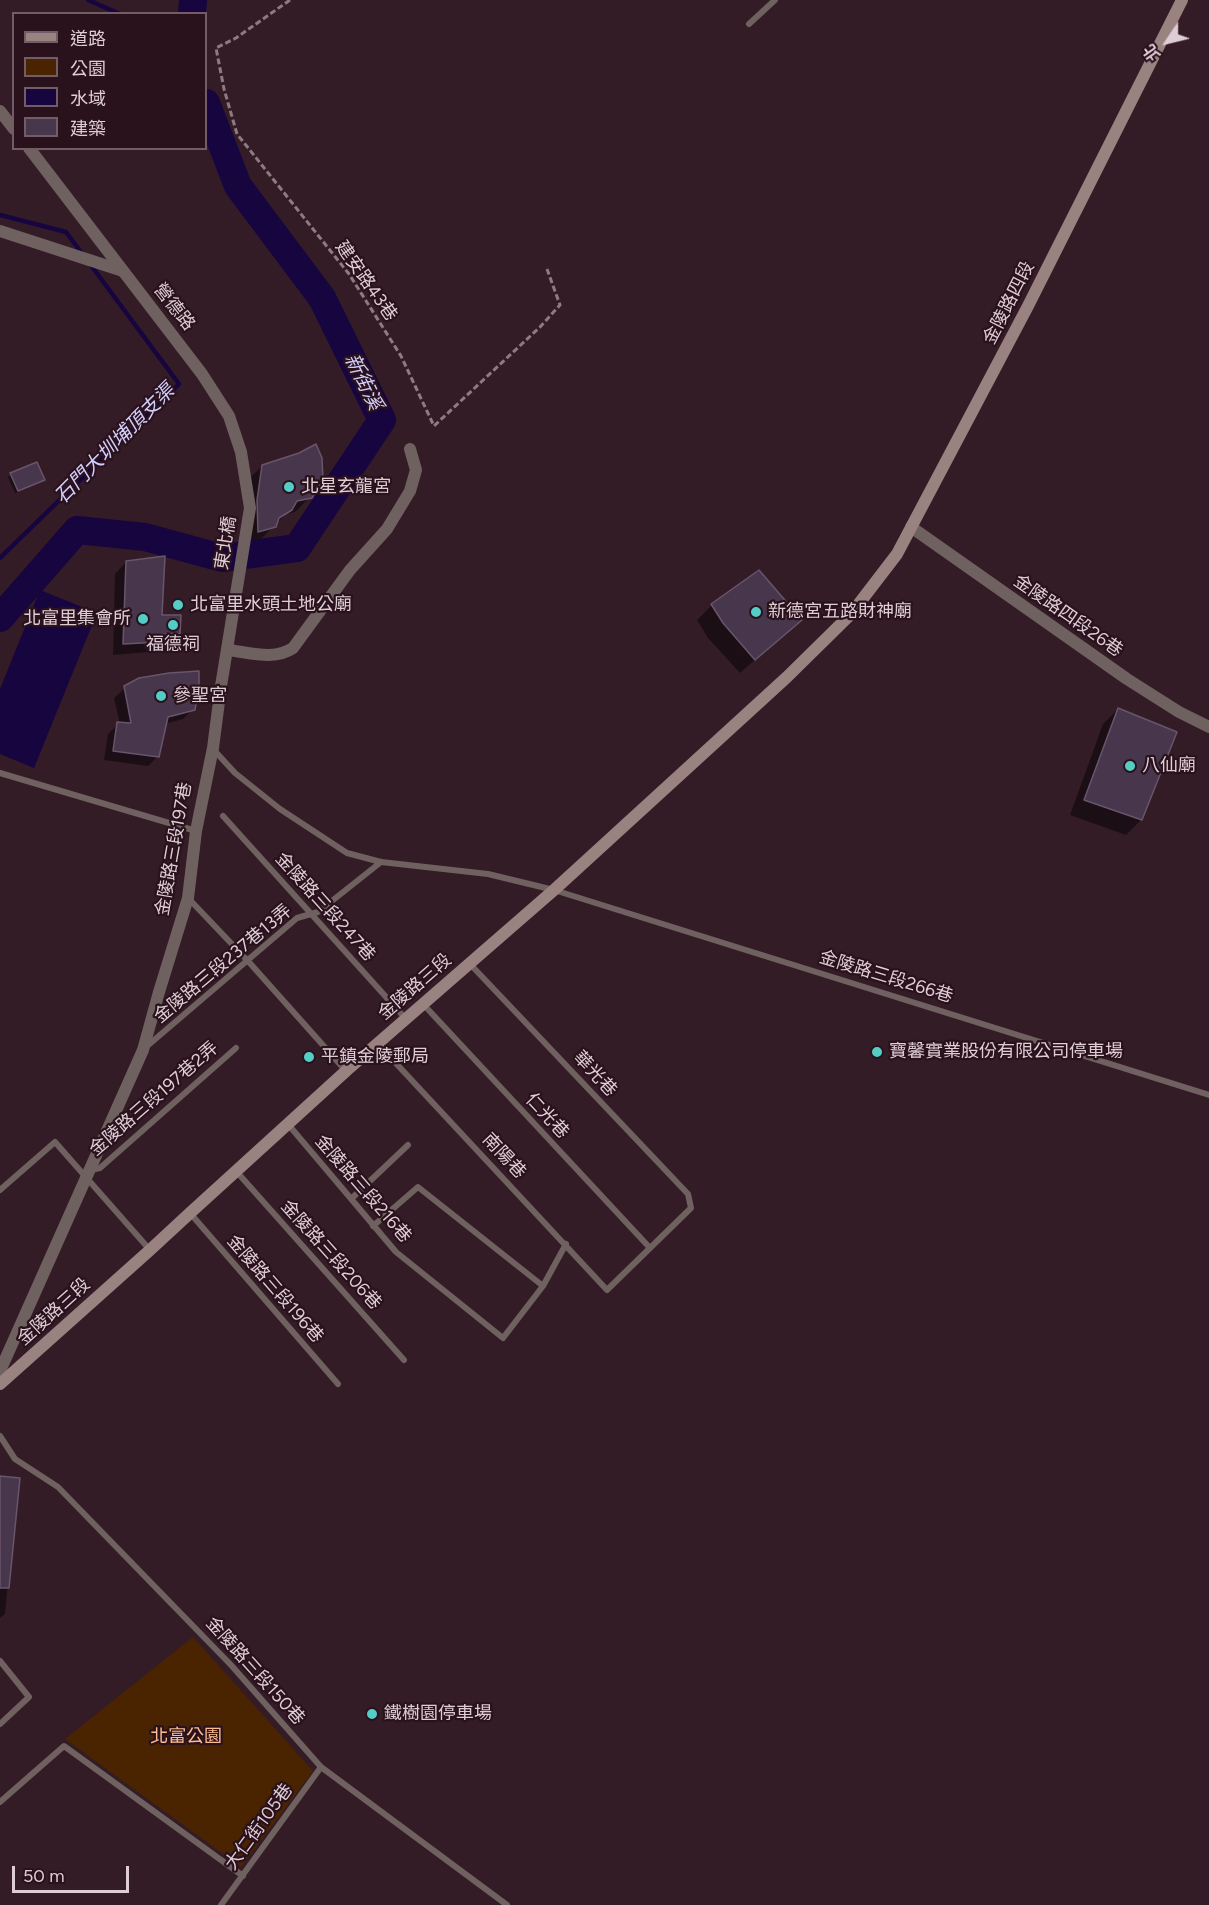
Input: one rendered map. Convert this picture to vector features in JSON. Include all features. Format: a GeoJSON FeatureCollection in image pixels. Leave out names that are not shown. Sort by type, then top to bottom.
{"type":"FeatureCollection","features":[{"type":"Feature","properties":{"kind":"main road","name":"金陵路四段"},"geometry":{"type":"LineString","coordinates":[[851,614],[897,554],[1029,306],[1182,0]]}},
{"type":"Feature","properties":{"kind":"main road","name":"金陵路三段"},"geometry":{"type":"LineString","coordinates":[[0,1384],[287,1123],[554,890],[787,677],[851,614]]}},
{"type":"Feature","properties":{"kind":"street"},"geometry":{"type":"LineString","coordinates":[[0,111],[12,126]]}},
{"type":"Feature","properties":{"kind":"street","name":"營德路"},"geometry":{"type":"LineString","coordinates":[[31,150],[202,374],[229,416],[241,452],[250,508]]}},
{"type":"Feature","properties":{"kind":"street"},"geometry":{"type":"LineString","coordinates":[[0,231],[123,271]]}},
{"type":"Feature","properties":{"kind":"street"},"geometry":{"type":"LineString","coordinates":[[227,650],[276,656],[285,654],[293,648],[350,570],[387,529],[410,491],[416,470],[410,449]]}},
{"type":"Feature","properties":{"kind":"street","name":"東北橋"},"geometry":{"type":"LineString","coordinates":[[238,584],[250,508]]}},
{"type":"Feature","properties":{"kind":"street","name":"金陵路四段26巷"},"geometry":{"type":"LineString","coordinates":[[911,527],[1127,678],[1209,727]]}},
{"type":"Feature","properties":{"kind":"street","name":"金陵路三段197巷"},"geometry":{"type":"LineString","coordinates":[[0,1371],[143,1050],[188,898],[196,831],[213,748],[238,584]]}},
{"type":"Feature","properties":{"kind":"lane"},"geometry":{"type":"LineString","coordinates":[[749,24],[775,0]]}},
{"type":"Feature","properties":{"kind":"lane","name":"金陵路三段266巷"},"geometry":{"type":"LineString","coordinates":[[213,748],[235,773],[280,809],[348,853],[381,862],[488,874],[554,890],[1209,1095]]}},
{"type":"Feature","properties":{"kind":"lane"},"geometry":{"type":"LineString","coordinates":[[0,773],[196,831]]}},
{"type":"Feature","properties":{"kind":"lane","name":"金陵路三段247巷"},"geometry":{"type":"LineString","coordinates":[[223,816],[405,1018]]}},
{"type":"Feature","properties":{"kind":"lane","name":"金陵路三段237巷13弄"},"geometry":{"type":"LineString","coordinates":[[143,1050],[297,918],[318,912],[381,862]]}},
{"type":"Feature","properties":{"kind":"lane"},"geometry":{"type":"LineString","coordinates":[[188,898],[248,961],[346,1071]]}},
{"type":"Feature","properties":{"kind":"lane","name":"華光巷"},"geometry":{"type":"LineString","coordinates":[[469,963],[688,1194],[691,1208],[650,1248]]}},
{"type":"Feature","properties":{"kind":"lane","name":"仁光巷"},"geometry":{"type":"LineString","coordinates":[[422,1004],[650,1248]]}},
{"type":"Feature","properties":{"kind":"lane","name":"南陽巷"},"geometry":{"type":"LineString","coordinates":[[378,1044],[607,1290],[650,1248]]}},
{"type":"Feature","properties":{"kind":"lane","name":"金陵路三段197巷2弄"},"geometry":{"type":"LineString","coordinates":[[88,1175],[100,1168],[236,1048]]}},
{"type":"Feature","properties":{"kind":"lane","name":"金陵路三段216巷"},"geometry":{"type":"LineString","coordinates":[[287,1123],[396,1252],[503,1338],[543,1286]]}},
{"type":"Feature","properties":{"kind":"lane"},"geometry":{"type":"LineString","coordinates":[[0,1190],[55,1142],[88,1175],[150,1250]]}},
{"type":"Feature","properties":{"kind":"lane"},"geometry":{"type":"LineString","coordinates":[[351,1199],[408,1145]]}},
{"type":"Feature","properties":{"kind":"lane","name":"金陵路三段206巷"},"geometry":{"type":"LineString","coordinates":[[236,1171],[404,1360]]}},
{"type":"Feature","properties":{"kind":"lane"},"geometry":{"type":"LineString","coordinates":[[374,1226],[418,1187],[543,1286],[566,1244]]}},
{"type":"Feature","properties":{"kind":"lane","name":"金陵路三段196巷"},"geometry":{"type":"LineString","coordinates":[[190,1213],[338,1384]]}},
{"type":"Feature","properties":{"kind":"lane","name":"金陵路三段150巷"},"geometry":{"type":"LineString","coordinates":[[0,1436],[15,1459],[58,1487],[231,1665],[321,1767],[507,1905]]}},
{"type":"Feature","properties":{"kind":"lane"},"geometry":{"type":"LineString","coordinates":[[0,1661],[29,1697],[0,1724]]}},
{"type":"Feature","properties":{"kind":"lane"},"geometry":{"type":"LineString","coordinates":[[0,1802],[64,1746],[243,1876]]}},
{"type":"Feature","properties":{"kind":"lane","name":"大仁街105巷"},"geometry":{"type":"LineString","coordinates":[[221,1905],[321,1767]]}},
{"type":"Feature","properties":{"kind":"path","name":"建安路43巷"},"geometry":{"type":"LineString","coordinates":[[290,0],[236,38],[216,48],[224,89],[237,134],[349,274],[400,356],[434,426],[540,327],[560,305],[548,269]]}},
{"type":"Feature","properties":{"kind":"green space","name":"北富公園"},"geometry":{"type":"Polygon","coordinates":[[[193,1637],[313,1771],[241,1867],[65,1739],[193,1637]]]}},
{"type":"Feature","properties":{"kind":"water"},"geometry":{"type":"Polygon","coordinates":[[[40,590],[97,613],[34,768],[0,754],[0,689],[40,590]]]}},
{"type":"Feature","properties":{"kind":"building","name":"北星玄龍宮"},"geometry":{"type":"Polygon","coordinates":[[[316,444],[322,458],[323,480],[312,498],[297,501],[292,510],[279,518],[276,527],[258,532],[257,500],[262,465],[299,453],[316,444]]]}},
{"type":"Feature","properties":{"kind":"building"},"geometry":{"type":"Polygon","coordinates":[[[37,462],[45,480],[18,491],[10,473],[37,462]]]}},
{"type":"Feature","properties":{"kind":"building","name":"北富里集會所"},"geometry":{"type":"Polygon","coordinates":[[[165,556],[162,615],[181,615],[180,634],[161,634],[161,642],[123,644],[126,561],[165,556]]]}},
{"type":"Feature","properties":{"kind":"building","name":"新德宮五路財神廟"},"geometry":{"type":"Polygon","coordinates":[[[759,570],[802,620],[755,660],[723,623],[711,604],[759,570]]]}},
{"type":"Feature","properties":{"kind":"building","name":"參聖宮"},"geometry":{"type":"Polygon","coordinates":[[[199,671],[195,710],[168,717],[159,757],[113,751],[117,722],[131,723],[124,686],[139,678],[199,671]]]}},
{"type":"Feature","properties":{"kind":"building","name":"八仙廟"},"geometry":{"type":"Polygon","coordinates":[[[1118,708],[1177,732],[1142,820],[1084,800],[1118,708]]]}},
{"type":"Feature","properties":{"kind":"building"},"geometry":{"type":"Polygon","coordinates":[[[0,1476],[20,1478],[9,1588],[0,1588],[0,1476]]]}},
{"type":"Feature","properties":{"kind":"waterway","name":"石門大圳埔頂支渠"},"geometry":{"type":"LineString","coordinates":[[88,0],[115,12]]}},
{"type":"Feature","properties":{"kind":"waterway","name":"新街溪"},"geometry":{"type":"LineString","coordinates":[[192,12],[193,0]]}},
{"type":"Feature","properties":{"kind":"waterway","name":"新街溪"},"geometry":{"type":"LineString","coordinates":[[0,618],[77,530],[145,537],[222,558],[297,548],[382,420],[322,298],[238,186],[207,106]]}},
{"type":"Feature","properties":{"kind":"waterway","name":"石門大圳埔頂支渠"},"geometry":{"type":"LineString","coordinates":[[0,215],[66,232],[83,255]]}},
{"type":"Feature","properties":{"kind":"waterway","name":"石門大圳埔頂支渠"},"geometry":{"type":"LineString","coordinates":[[0,558],[179,384],[90,264]]}},
{"type":"Feature","properties":{"kind":"place","name":"北星玄龍宮"},"geometry":{"type":"Point","coordinates":[289,487]}},
{"type":"Feature","properties":{"kind":"place","name":"北富里水頭土地公廟"},"geometry":{"type":"Point","coordinates":[178,605]}},
{"type":"Feature","properties":{"kind":"place","name":"新德宮五路財神廟"},"geometry":{"type":"Point","coordinates":[756,612]}},
{"type":"Feature","properties":{"kind":"place","name":"北富里集會所"},"geometry":{"type":"Point","coordinates":[143,619]}},
{"type":"Feature","properties":{"kind":"place","name":"福德祠"},"geometry":{"type":"Point","coordinates":[173,625]}},
{"type":"Feature","properties":{"kind":"place","name":"參聖宮"},"geometry":{"type":"Point","coordinates":[161,696]}},
{"type":"Feature","properties":{"kind":"place","name":"八仙廟"},"geometry":{"type":"Point","coordinates":[1130,766]}},
{"type":"Feature","properties":{"kind":"place","name":"寶馨實業股份有限公司停車場"},"geometry":{"type":"Point","coordinates":[877,1052]}},
{"type":"Feature","properties":{"kind":"place","name":"平鎮金陵郵局"},"geometry":{"type":"Point","coordinates":[309,1057]}},
{"type":"Feature","properties":{"kind":"place","name":"鐵樹園停車場"},"geometry":{"type":"Point","coordinates":[372,1714]}}]}
